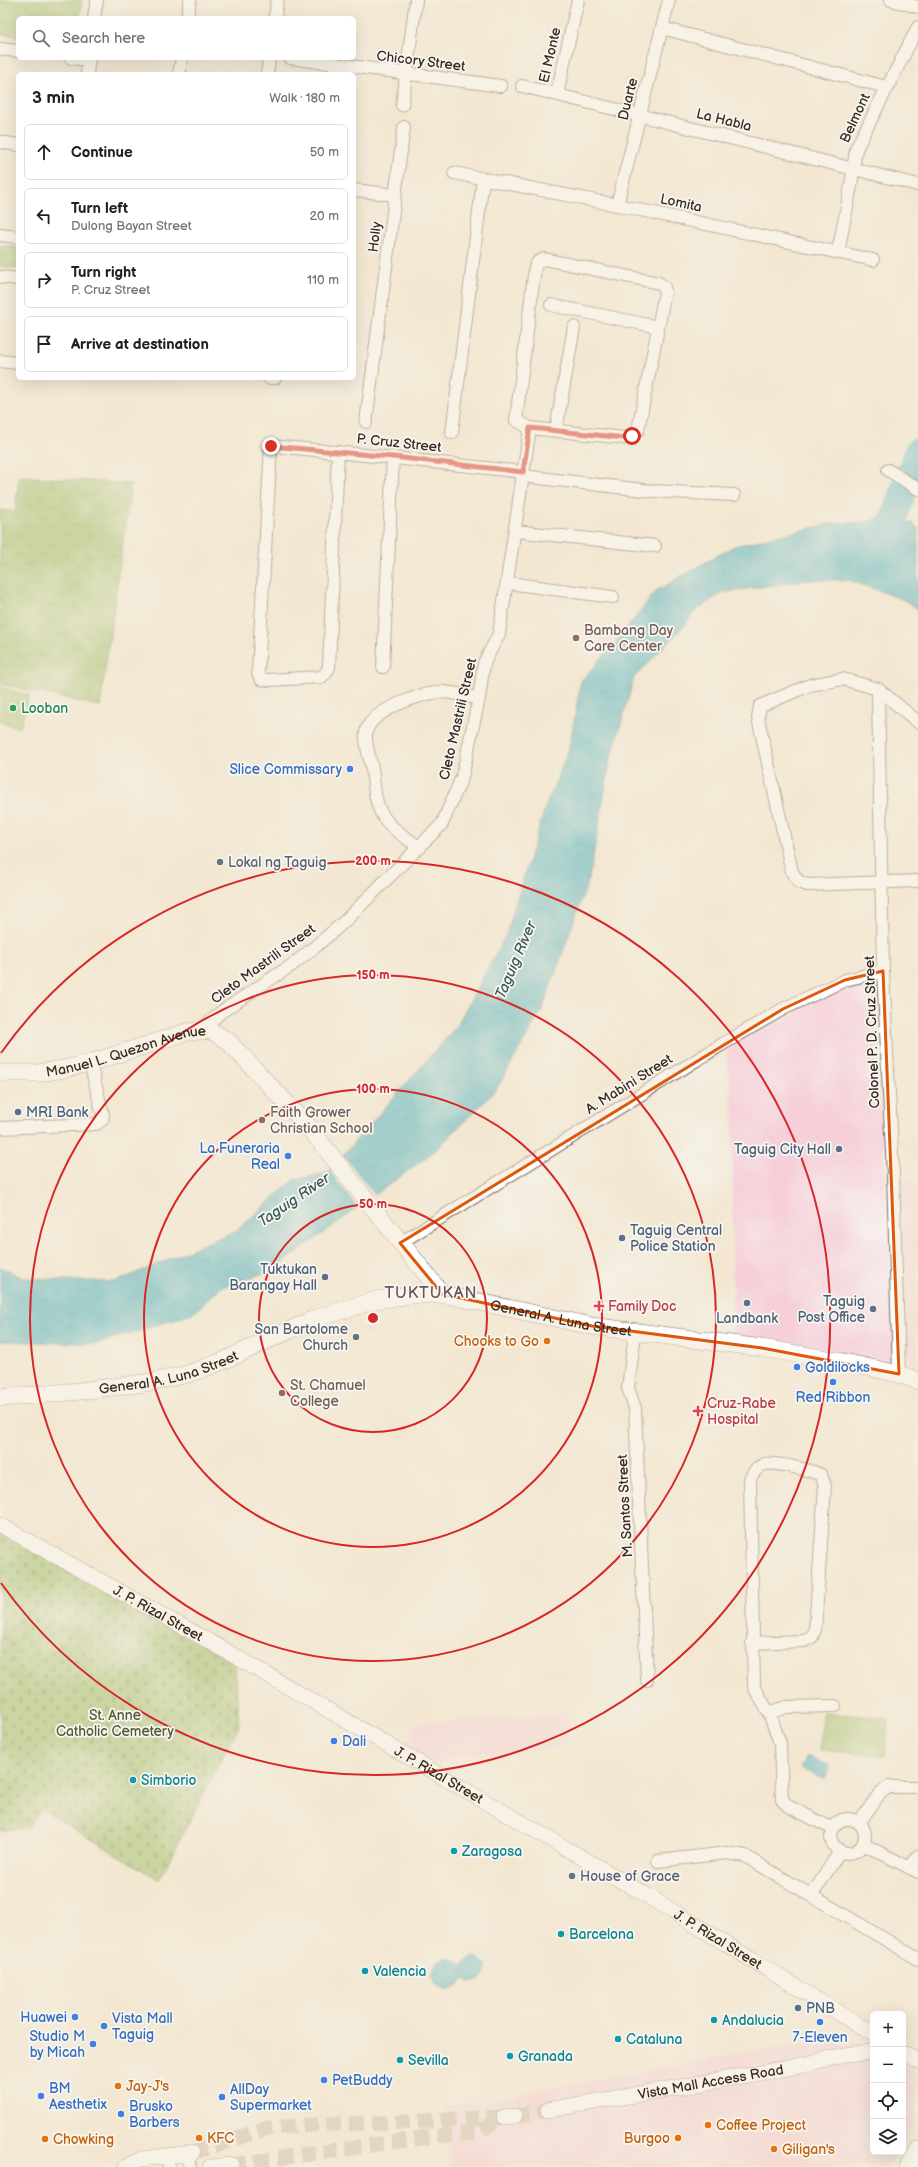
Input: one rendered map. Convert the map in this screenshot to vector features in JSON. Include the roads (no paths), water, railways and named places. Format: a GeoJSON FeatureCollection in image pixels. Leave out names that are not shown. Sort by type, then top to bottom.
{"type":"FeatureCollection","features":[{"type":"Feature","properties":{"kind":"main road","name":"Manuel L. Quezon Avenue"},"geometry":{"type":"LineString","coordinates":[[0,1073],[39,1072],[90,1063],[187,1032],[210,1030],[228,1041],[306,1124],[442,1294]]}},
{"type":"Feature","properties":{"kind":"main road","name":"General A. Luna Street"},"geometry":{"type":"LineString","coordinates":[[0,1398],[80,1391],[153,1382],[188,1374],[223,1361],[314,1319],[346,1308],[410,1295],[442,1294],[634,1333],[762,1348],[838,1361],[899,1374],[918,1380]]}},
{"type":"Feature","properties":{"kind":"main road"},"geometry":{"type":"LineString","coordinates":[[908,2167],[918,2150]]}},
{"type":"Feature","properties":{"kind":"street"},"geometry":{"type":"LineString","coordinates":[[94,16],[97,0]]}},
{"type":"Feature","properties":{"kind":"street"},"geometry":{"type":"LineString","coordinates":[[187,16],[190,0]]}},
{"type":"Feature","properties":{"kind":"street"},"geometry":{"type":"LineString","coordinates":[[275,16],[278,0]]}},
{"type":"Feature","properties":{"kind":"street"},"geometry":{"type":"LineString","coordinates":[[402,105],[416,0]]}},
{"type":"Feature","properties":{"kind":"street","name":"El Monte"},"geometry":{"type":"LineString","coordinates":[[557,94],[578,0]]}},
{"type":"Feature","properties":{"kind":"street","name":"Duarte"},"geometry":{"type":"LineString","coordinates":[[617,205],[669,0]]}},
{"type":"Feature","properties":{"kind":"street"},"geometry":{"type":"LineString","coordinates":[[891,0],[918,7]]}},
{"type":"Feature","properties":{"kind":"street","name":"Belmont"},"geometry":{"type":"LineString","coordinates":[[838,252],[856,149],[886,87],[918,27]]}},
{"type":"Feature","properties":{"kind":"street"},"geometry":{"type":"LineString","coordinates":[[662,28],[886,87]]}},
{"type":"Feature","properties":{"kind":"street"},"geometry":{"type":"LineString","coordinates":[[0,48],[16,51]]}},
{"type":"Feature","properties":{"kind":"street"},"geometry":{"type":"LineString","coordinates":[[87,72],[89,60]]}},
{"type":"Feature","properties":{"kind":"street"},"geometry":{"type":"LineString","coordinates":[[179,72],[182,60]]}},
{"type":"Feature","properties":{"kind":"street"},"geometry":{"type":"LineString","coordinates":[[267,72],[269,60]]}},
{"type":"Feature","properties":{"kind":"street","name":"Chicory Street"},"geometry":{"type":"LineString","coordinates":[[304,60],[406,75],[501,86]]}},
{"type":"Feature","properties":{"kind":"street","name":"La Habla"},"geometry":{"type":"LineString","coordinates":[[522,86],[640,114],[918,185]]}},
{"type":"Feature","properties":{"kind":"street","name":"Holly"},"geometry":{"type":"LineString","coordinates":[[366,422],[404,127]]}},
{"type":"Feature","properties":{"kind":"street"},"geometry":{"type":"LineString","coordinates":[[0,142],[16,145]]}},
{"type":"Feature","properties":{"kind":"street","name":"Lomita"},"geometry":{"type":"LineString","coordinates":[[454,173],[617,205],[873,260]]}},
{"type":"Feature","properties":{"kind":"street"},"geometry":{"type":"LineString","coordinates":[[452,433],[483,179]]}},
{"type":"Feature","properties":{"kind":"street"},"geometry":{"type":"LineString","coordinates":[[356,190],[395,194]]}},
{"type":"Feature","properties":{"kind":"street"},"geometry":{"type":"LineString","coordinates":[[0,235],[16,237]]}},
{"type":"Feature","properties":{"kind":"street"},"geometry":{"type":"LineString","coordinates":[[541,260],[608,271],[659,283],[664,287],[665,292],[636,434],[625,438],[530,428],[516,420],[515,415],[535,268],[541,260]]}},
{"type":"Feature","properties":{"kind":"street"},"geometry":{"type":"LineString","coordinates":[[0,277],[16,279]]}},
{"type":"Feature","properties":{"kind":"street"},"geometry":{"type":"LineString","coordinates":[[551,305],[658,327]]}},
{"type":"Feature","properties":{"kind":"street"},"geometry":{"type":"LineString","coordinates":[[556,430],[574,327]]}},
{"type":"Feature","properties":{"kind":"street"},"geometry":{"type":"LineString","coordinates":[[0,362],[16,363]]}},
{"type":"Feature","properties":{"kind":"street","name":"Cleto Mastrili Street"},"geometry":{"type":"LineString","coordinates":[[201,1030],[221,1012],[292,965],[316,946],[420,848],[442,824],[462,777],[479,698],[484,663],[499,634],[508,583],[514,531],[530,428]]}},
{"type":"Feature","properties":{"kind":"street","name":"P. Cruz Street"},"geometry":{"type":"LineString","coordinates":[[338,452],[329,667],[326,673],[321,677],[268,680],[261,679],[258,673],[271,446],[338,452],[393,457],[652,490],[734,495]]}},
{"type":"Feature","properties":{"kind":"street"},"geometry":{"type":"LineString","coordinates":[[383,667],[393,457]]}},
{"type":"Feature","properties":{"kind":"street"},"geometry":{"type":"LineString","coordinates":[[888,470],[918,489]]}},
{"type":"Feature","properties":{"kind":"street"},"geometry":{"type":"LineString","coordinates":[[514,531],[656,546]]}},
{"type":"Feature","properties":{"kind":"street"},"geometry":{"type":"LineString","coordinates":[[508,583],[612,597]]}},
{"type":"Feature","properties":{"kind":"street"},"geometry":{"type":"LineString","coordinates":[[918,722],[878,689],[843,679],[810,685],[760,706],[758,718],[792,872],[798,881],[807,885],[918,881]]}},
{"type":"Feature","properties":{"kind":"street","name":"Colonel P. D. Cruz Street"},"geometry":{"type":"LineString","coordinates":[[878,689],[883,883],[883,971],[893,1173],[899,1374]]}},
{"type":"Feature","properties":{"kind":"street"},"geometry":{"type":"LineString","coordinates":[[420,848],[389,824],[379,809],[366,733],[369,726],[386,710],[424,695],[442,692],[479,698]]}},
{"type":"Feature","properties":{"kind":"street","name":"A. Mabini Street"},"geometry":{"type":"LineString","coordinates":[[400,1243],[721,1045],[776,1013],[845,980],[883,971]]}},
{"type":"Feature","properties":{"kind":"street"},"geometry":{"type":"LineString","coordinates":[[0,1128],[96,1124],[102,1120],[103,1115],[90,1063]]}},
{"type":"Feature","properties":{"kind":"street","name":"M. Santos Street"},"geometry":{"type":"LineString","coordinates":[[634,1333],[628,1388],[635,1408],[647,1680]]}},
{"type":"Feature","properties":{"kind":"street"},"geometry":{"type":"LineString","coordinates":[[752,1644],[804,1641],[812,1637],[815,1630],[825,1486],[821,1475],[809,1470],[765,1464],[756,1469],[750,1479],[752,1644],[754,1688],[769,1713],[780,1743],[782,1800],[788,1806],[833,1829]]}},
{"type":"Feature","properties":{"kind":"street","name":"J. P. Rizal Street"},"geometry":{"type":"LineString","coordinates":[[0,1525],[221,1648],[643,1893],[870,2032]]}},
{"type":"Feature","properties":{"kind":"street"},"geometry":{"type":"LineString","coordinates":[[769,1713],[786,1707],[835,1706]]}},
{"type":"Feature","properties":{"kind":"street"},"geometry":{"type":"LineString","coordinates":[[859,1823],[880,1793],[889,1787],[918,1787]]}},
{"type":"Feature","properties":{"kind":"street"},"geometry":{"type":"LineString","coordinates":[[844,1820],[859,1823],[864,1833],[863,1844],[855,1851],[840,1851],[836,1848],[831,1839],[833,1829],[836,1824],[844,1820]]}},
{"type":"Feature","properties":{"kind":"street"},"geometry":{"type":"LineString","coordinates":[[863,1844],[914,1870],[918,1856]]}},
{"type":"Feature","properties":{"kind":"street"},"geometry":{"type":"LineString","coordinates":[[812,1895],[840,1851]]}},
{"type":"Feature","properties":{"kind":"street"},"geometry":{"type":"LineString","coordinates":[[658,1860],[728,1853],[745,1856],[918,1959]]}},
{"type":"Feature","properties":{"kind":"street","name":"Vista Mall Access Road"},"geometry":{"type":"LineString","coordinates":[[548,2110],[788,2068],[845,2055],[870,2052]]}},
{"type":"Feature","properties":{"kind":"street"},"geometry":{"type":"LineString","coordinates":[[906,2054],[918,2061]]}},
{"type":"Feature","properties":{"kind":"street"},"geometry":{"type":"LineString","coordinates":[[126,2167],[141,2159],[168,2161],[190,2158]]}},
{"type":"Feature","properties":{"kind":"street"},"geometry":{"type":"LineString","coordinates":[[210,2167],[232,2165]]}},
{"type":"Feature","properties":{"kind":"water","name":"Taguig River"},"geometry":{"type":"Polygon","coordinates":[[[885,514],[914,524],[918,528],[918,609],[904,600],[849,580],[806,580],[722,593],[694,612],[685,625],[634,678],[610,763],[589,879],[542,1010],[496,1090],[435,1151],[273,1270],[220,1288],[193,1314],[96,1344],[0,1341],[0,1267],[23,1278],[115,1282],[237,1230],[294,1180],[327,1173],[456,1027],[506,935],[544,811],[569,748],[581,681],[620,637],[656,591],[734,546],[829,524],[868,522],[885,514]]]}},
{"type":"Feature","properties":{"kind":"water"},"geometry":{"type":"Polygon","coordinates":[[[807,1756],[830,1766],[825,1779],[801,1769],[807,1756]]]}},
{"type":"Feature","properties":{"kind":"water"},"geometry":{"type":"Polygon","coordinates":[[[473,1957],[478,1958],[486,1965],[486,1974],[480,1981],[471,1983],[463,1978],[456,1987],[447,1989],[442,1988],[434,1981],[432,1975],[436,1963],[449,1959],[455,1961],[461,1966],[464,1961],[473,1957]]]}},
{"type":"Feature","properties":{"kind":"waterway"},"geometry":{"type":"LineString","coordinates":[[884,553],[900,500],[918,451]]}},
{"type":"Feature","properties":{"kind":"tunnel"},"geometry":{"type":"LineString","coordinates":[[515,2116],[548,2110]]}},
{"type":"Feature","properties":{"kind":"tunnel"},"geometry":{"type":"LineString","coordinates":[[232,2165],[435,2136],[476,2133],[503,2117]]}},
{"type":"Feature","properties":{"kind":"tunnel"},"geometry":{"type":"LineString","coordinates":[[192,2153],[268,2128],[325,2124],[383,2123],[504,2117]]}},
{"type":"Feature","properties":{"kind":"place","name":"Bambang Day Care Center"},"geometry":{"type":"Point","coordinates":[576,638]}},
{"type":"Feature","properties":{"kind":"place","name":"Looban"},"geometry":{"type":"Point","coordinates":[13,708]}},
{"type":"Feature","properties":{"kind":"place","name":"Slice Commissary"},"geometry":{"type":"Point","coordinates":[350,769]}},
{"type":"Feature","properties":{"kind":"place","name":"Lokal ng Taguig"},"geometry":{"type":"Point","coordinates":[220,862]}},
{"type":"Feature","properties":{"kind":"place","name":"MRI Bank"},"geometry":{"type":"Point","coordinates":[18,1112]}},
{"type":"Feature","properties":{"kind":"place","name":"Faith Grower Christian School"},"geometry":{"type":"Point","coordinates":[262,1120]}},
{"type":"Feature","properties":{"kind":"place","name":"Taguig City Hall"},"geometry":{"type":"Point","coordinates":[839,1149]}},
{"type":"Feature","properties":{"kind":"place","name":"La Funeraria Real"},"geometry":{"type":"Point","coordinates":[288,1156]}},
{"type":"Feature","properties":{"kind":"place","name":"Taguig Central Police Station"},"geometry":{"type":"Point","coordinates":[622,1238]}},
{"type":"Feature","properties":{"kind":"place","name":"Tuktukan Barangay Hall"},"geometry":{"type":"Point","coordinates":[325,1277]}},
{"type":"Feature","properties":{"kind":"place","name":"Landbank"},"geometry":{"type":"Point","coordinates":[747,1303]}},
{"type":"Feature","properties":{"kind":"place","name":"Family Doc"},"geometry":{"type":"Point","coordinates":[599,1306]}},
{"type":"Feature","properties":{"kind":"place","name":"Taguig Post Office"},"geometry":{"type":"Point","coordinates":[873,1309]}},
{"type":"Feature","properties":{"kind":"place","name":"San Bartolome Church"},"geometry":{"type":"Point","coordinates":[356,1337]}},
{"type":"Feature","properties":{"kind":"place","name":"Chooks to Go"},"geometry":{"type":"Point","coordinates":[547,1341]}},
{"type":"Feature","properties":{"kind":"place","name":"Goldilocks"},"geometry":{"type":"Point","coordinates":[797,1367]}},
{"type":"Feature","properties":{"kind":"place","name":"Red Ribbon"},"geometry":{"type":"Point","coordinates":[833,1382]}},
{"type":"Feature","properties":{"kind":"place","name":"St. Chamuel College"},"geometry":{"type":"Point","coordinates":[282,1393]}},
{"type":"Feature","properties":{"kind":"place","name":"Cruz-Rabe Hospital"},"geometry":{"type":"Point","coordinates":[698,1411]}},
{"type":"Feature","properties":{"kind":"place","name":"Dali"},"geometry":{"type":"Point","coordinates":[334,1741]}},
{"type":"Feature","properties":{"kind":"place","name":"Simborio"},"geometry":{"type":"Point","coordinates":[133,1780]}},
{"type":"Feature","properties":{"kind":"place","name":"Zaragosa"},"geometry":{"type":"Point","coordinates":[454,1851]}},
{"type":"Feature","properties":{"kind":"place","name":"House of Grace"},"geometry":{"type":"Point","coordinates":[572,1876]}},
{"type":"Feature","properties":{"kind":"place","name":"Barcelona"},"geometry":{"type":"Point","coordinates":[561,1934]}},
{"type":"Feature","properties":{"kind":"place","name":"Valencia"},"geometry":{"type":"Point","coordinates":[365,1971]}},
{"type":"Feature","properties":{"kind":"place","name":"PNB"},"geometry":{"type":"Point","coordinates":[798,2008]}},
{"type":"Feature","properties":{"kind":"place","name":"Huawei"},"geometry":{"type":"Point","coordinates":[75,2017]}},
{"type":"Feature","properties":{"kind":"place","name":"Andalucia"},"geometry":{"type":"Point","coordinates":[714,2020]}},
{"type":"Feature","properties":{"kind":"place","name":"7-Eleven"},"geometry":{"type":"Point","coordinates":[820,2022]}},
{"type":"Feature","properties":{"kind":"place","name":"Vista Mall Taguig"},"geometry":{"type":"Point","coordinates":[104,2026]}},
{"type":"Feature","properties":{"kind":"place","name":"Cataluna"},"geometry":{"type":"Point","coordinates":[618,2039]}},
{"type":"Feature","properties":{"kind":"place","name":"Studio M by Micah"},"geometry":{"type":"Point","coordinates":[93,2044]}},
{"type":"Feature","properties":{"kind":"place","name":"Granada"},"geometry":{"type":"Point","coordinates":[510,2056]}},
{"type":"Feature","properties":{"kind":"place","name":"Sevilla"},"geometry":{"type":"Point","coordinates":[400,2060]}},
{"type":"Feature","properties":{"kind":"place","name":"PetBuddy"},"geometry":{"type":"Point","coordinates":[324,2080]}},
{"type":"Feature","properties":{"kind":"place","name":"Jay-J's"},"geometry":{"type":"Point","coordinates":[118,2086]}},
{"type":"Feature","properties":{"kind":"place","name":"BM Aesthetix"},"geometry":{"type":"Point","coordinates":[41,2096]}},
{"type":"Feature","properties":{"kind":"place","name":"AllDay Supermarket"},"geometry":{"type":"Point","coordinates":[222,2097]}},
{"type":"Feature","properties":{"kind":"place","name":"Brusko Barbers"},"geometry":{"type":"Point","coordinates":[121,2114]}},
{"type":"Feature","properties":{"kind":"place","name":"Coffee Project"},"geometry":{"type":"Point","coordinates":[708,2125]}},
{"type":"Feature","properties":{"kind":"place","name":"KFC"},"geometry":{"type":"Point","coordinates":[199,2138]}},
{"type":"Feature","properties":{"kind":"place","name":"Burgoo"},"geometry":{"type":"Point","coordinates":[678,2138]}},
{"type":"Feature","properties":{"kind":"place","name":"Chowking"},"geometry":{"type":"Point","coordinates":[45,2139]}},
{"type":"Feature","properties":{"kind":"place","name":"Giligan's"},"geometry":{"type":"Point","coordinates":[774,2149]}},
{"type":"Feature","properties":{"kind":"district","name":"TUKTUKAN"},"geometry":{"type":"Point","coordinates":[431,1293]}},
{"type":"Feature","properties":{"kind":"park label","name":"St. Anne Catholic Cemetery"},"geometry":{"type":"Point","coordinates":[115,1724]}}]}
